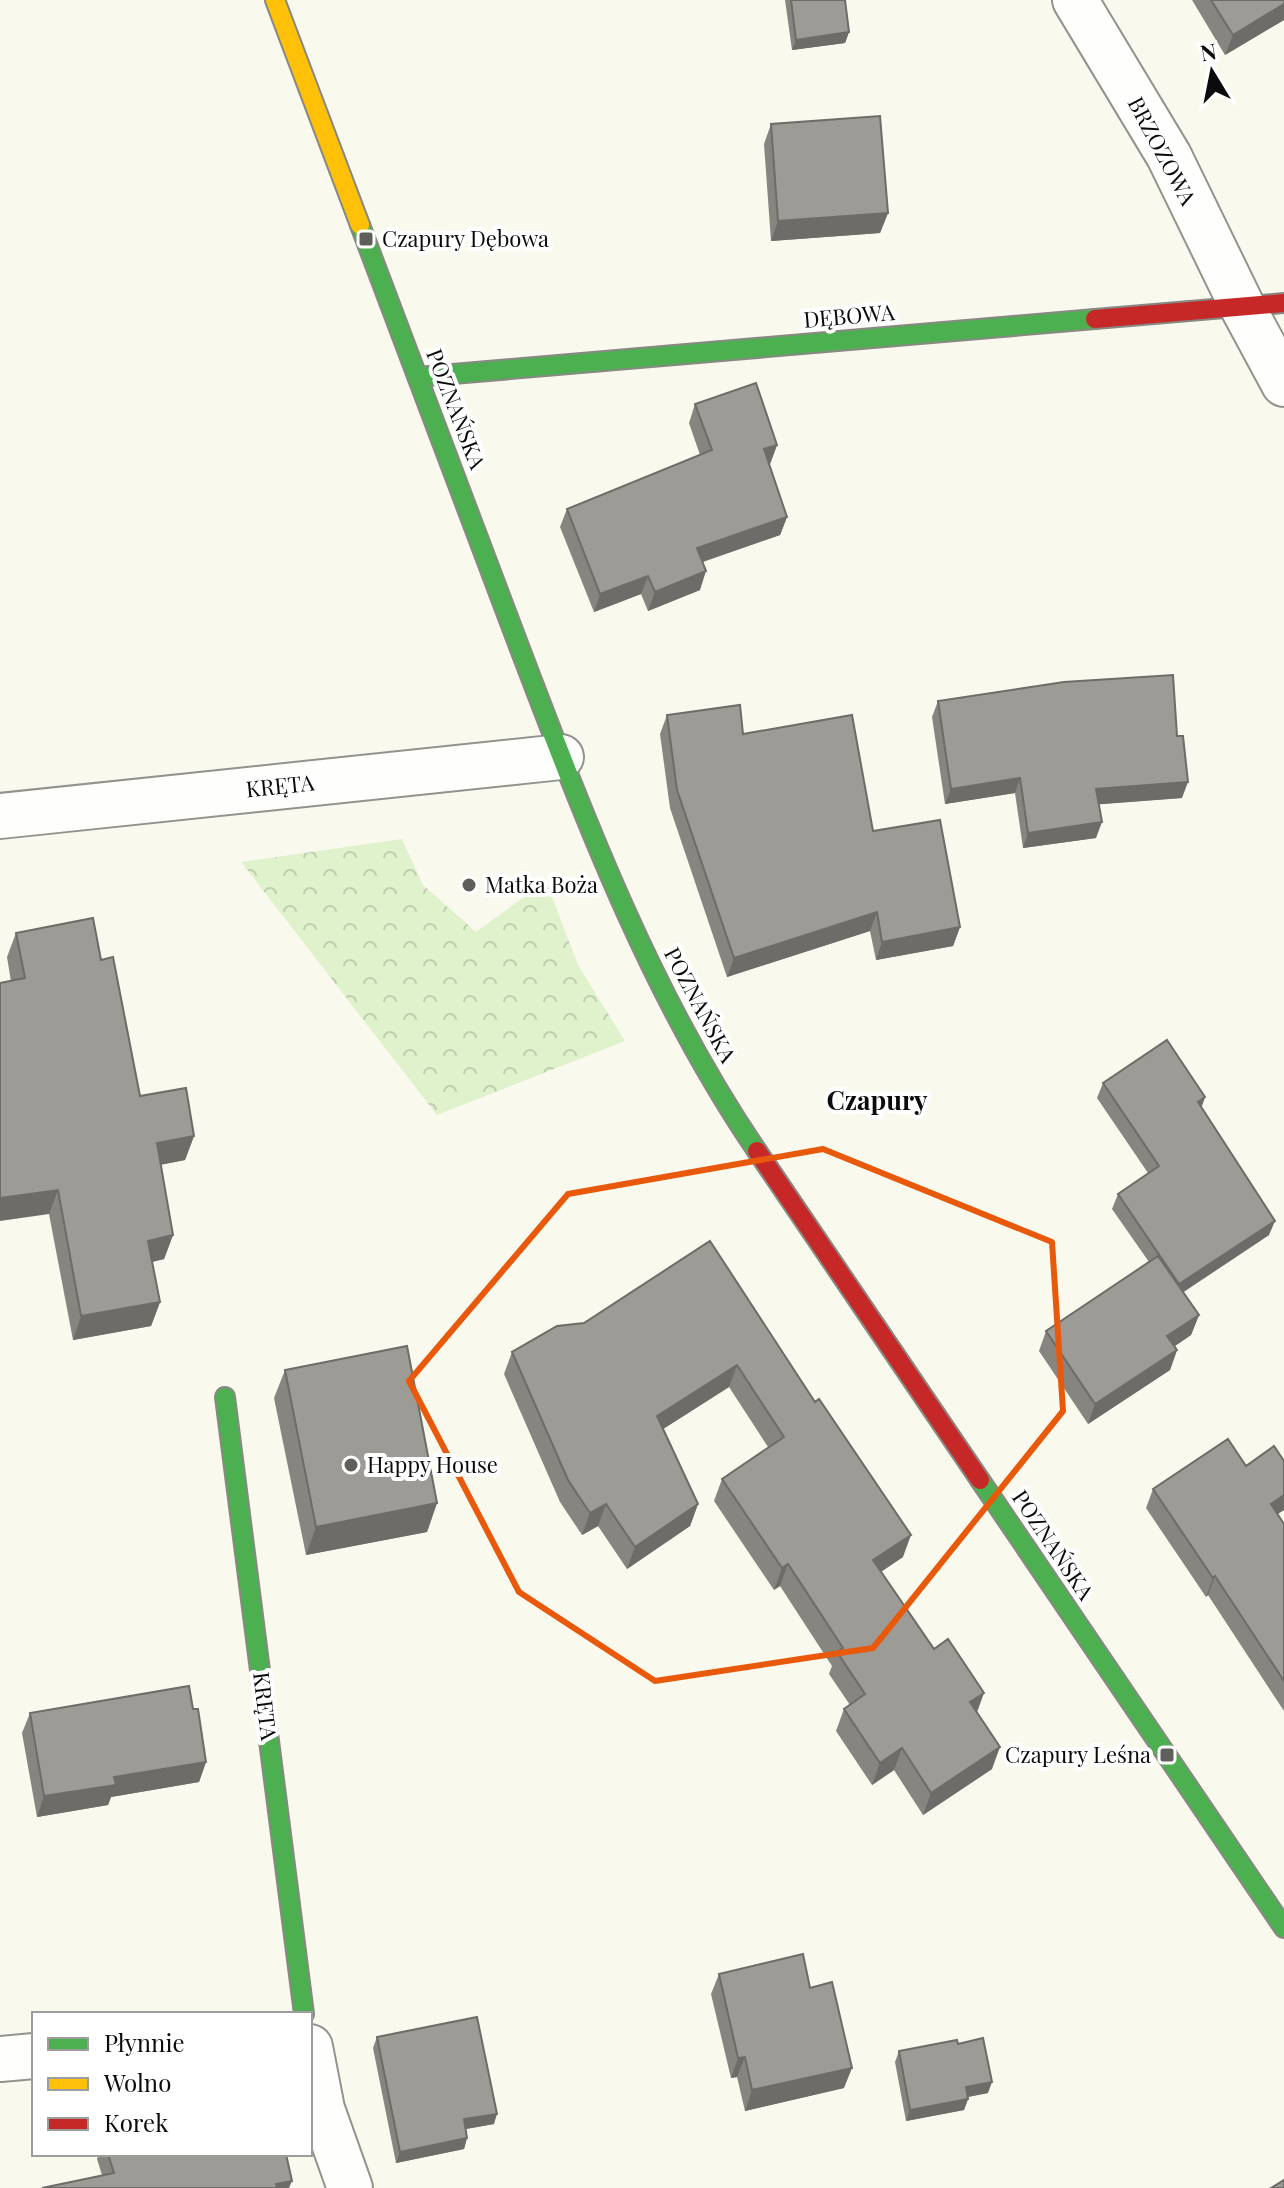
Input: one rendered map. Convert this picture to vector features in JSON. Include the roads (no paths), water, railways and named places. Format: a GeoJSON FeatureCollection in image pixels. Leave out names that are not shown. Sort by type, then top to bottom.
{"type":"FeatureCollection","features":[{"type":"Feature","properties":{"kind":"street","name":"POZNAŃSKA"},"geometry":{"type":"LineString","coordinates":[[275,0],[561,757],[610,877],[691,1046],[743,1131],[1284,1928]]}},
{"type":"Feature","properties":{"kind":"street","name":"BRZOZOWA"},"geometry":{"type":"LineString","coordinates":[[1075,0],[1263,304],[1284,384]]}},
{"type":"Feature","properties":{"kind":"street","name":"DĘBOWA"},"geometry":{"type":"LineString","coordinates":[[418,377],[1263,304]]}},
{"type":"Feature","properties":{"kind":"street","name":"KRĘTA"},"geometry":{"type":"LineString","coordinates":[[0,816],[561,757]]}},
{"type":"Feature","properties":{"kind":"street","name":"KRĘTA"},"geometry":{"type":"LineString","coordinates":[[225,1397],[304,2012]]}},
{"type":"Feature","properties":{"kind":"street"},"geometry":{"type":"LineString","coordinates":[[0,2059],[32,2056]]}},
{"type":"Feature","properties":{"kind":"street"},"geometry":{"type":"LineString","coordinates":[[312,2057],[322,2109],[350,2188]]}},
{"type":"Feature","properties":{"kind":"place","name":"Czapury Dębowa"},"geometry":{"type":"Point","coordinates":[366,239]}},
{"type":"Feature","properties":{"kind":"place","name":"Matka Boża"},"geometry":{"type":"Point","coordinates":[469,885]}},
{"type":"Feature","properties":{"kind":"place","name":"Happy House"},"geometry":{"type":"Point","coordinates":[351,1465]}},
{"type":"Feature","properties":{"kind":"place","name":"Czapury Leśna"},"geometry":{"type":"Point","coordinates":[1167,1755]}},
{"type":"Feature","properties":{"kind":"district","name":"Czapury"},"geometry":{"type":"Point","coordinates":[877,1101]}}]}
